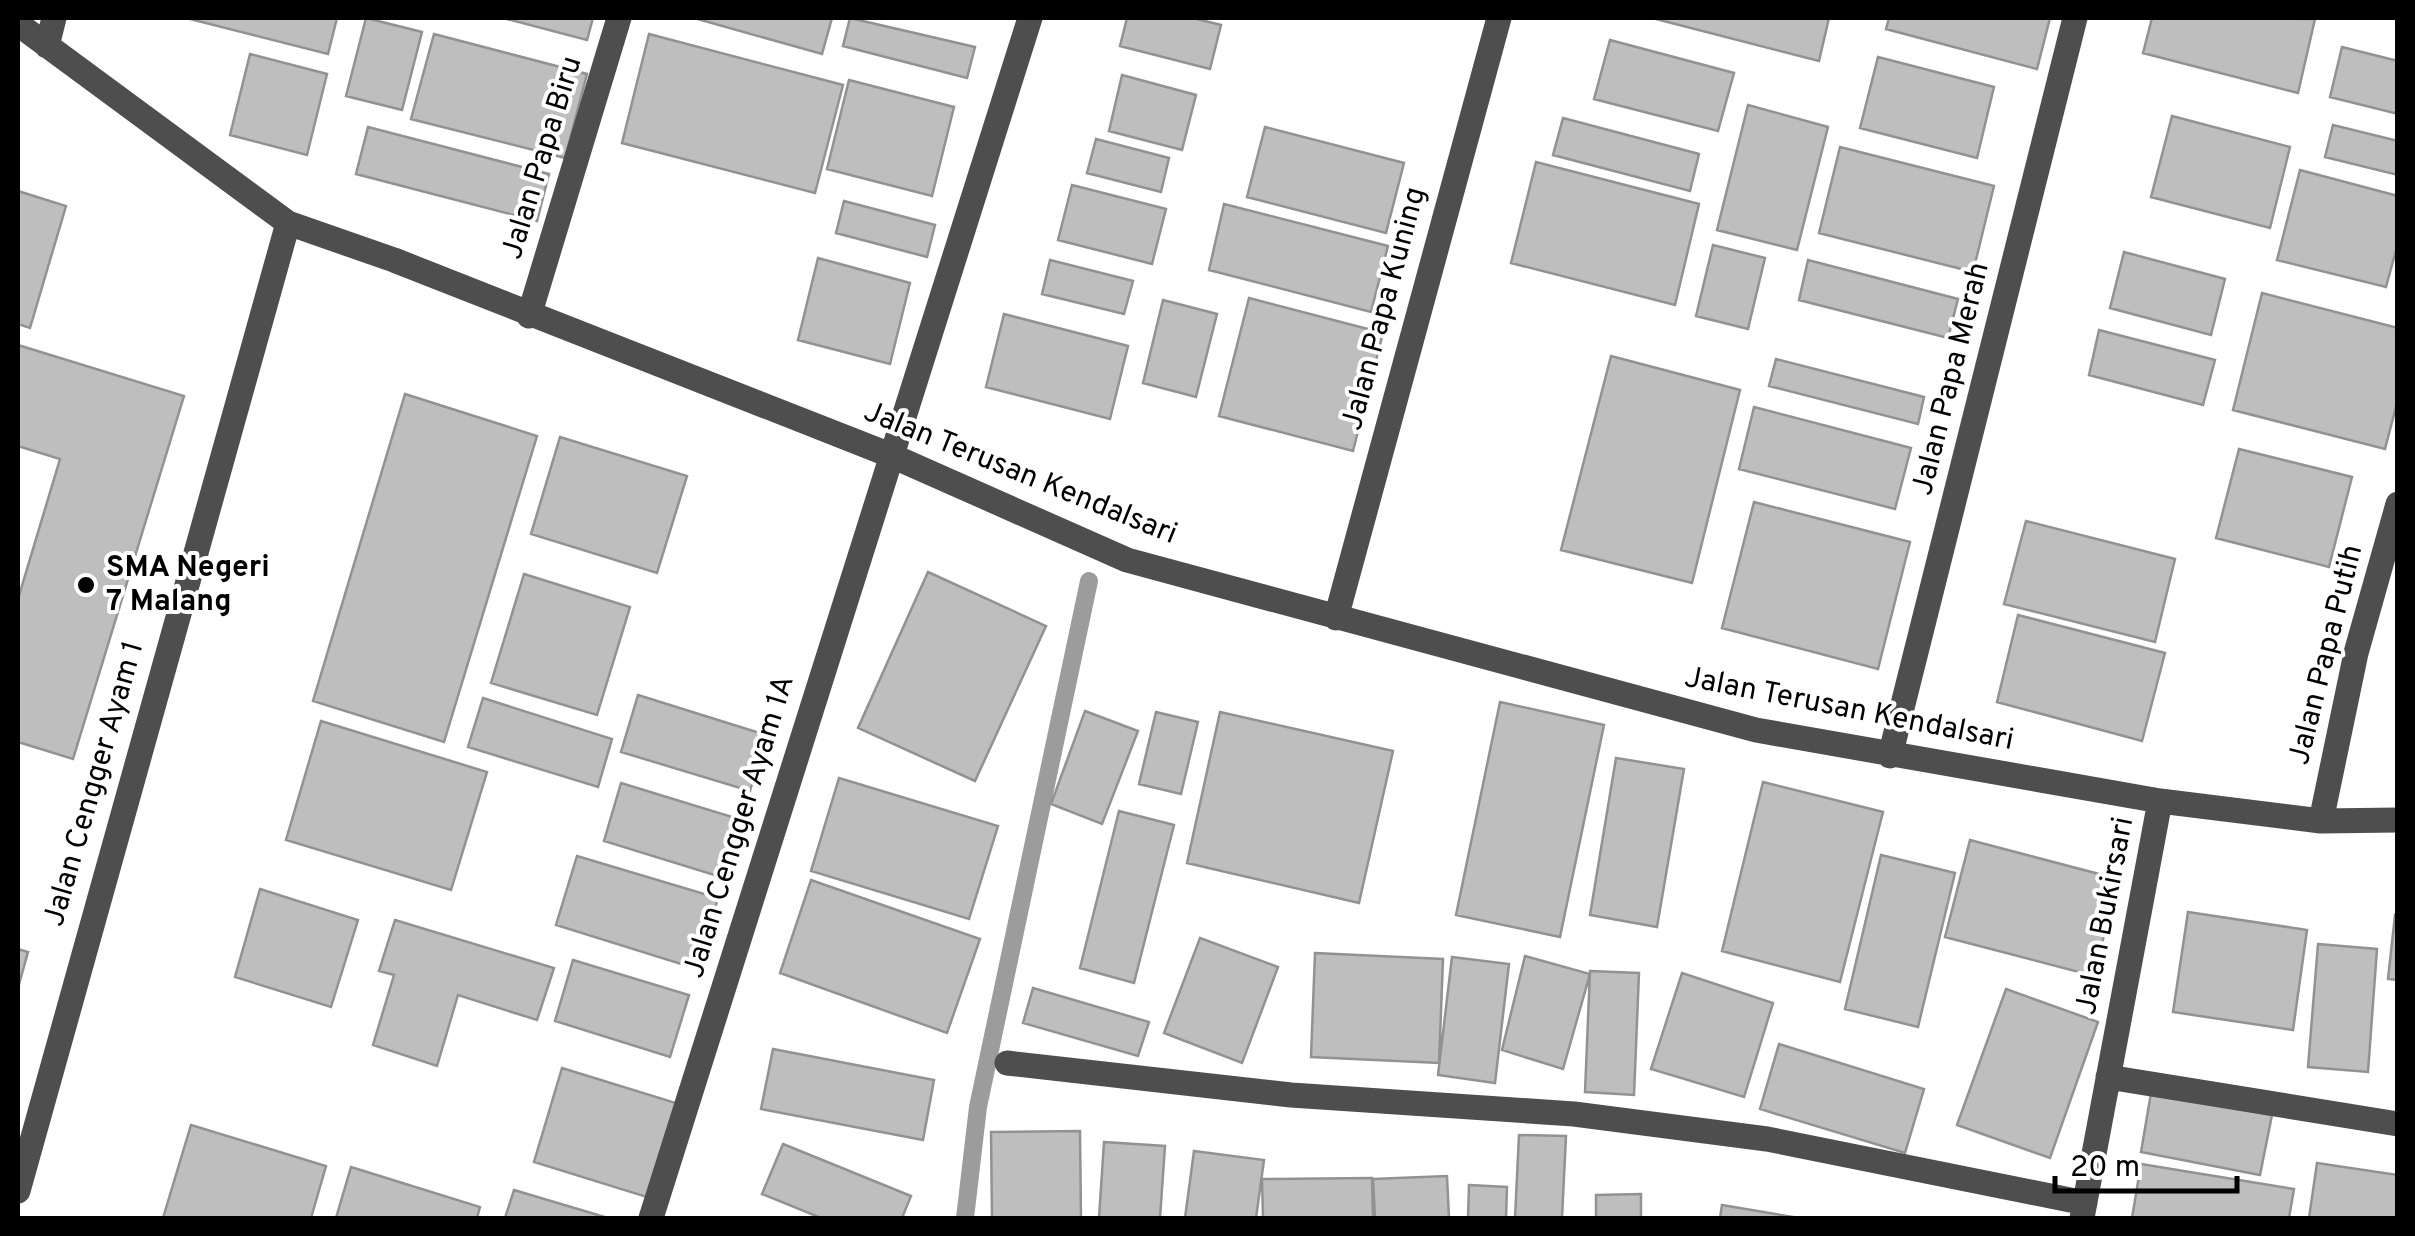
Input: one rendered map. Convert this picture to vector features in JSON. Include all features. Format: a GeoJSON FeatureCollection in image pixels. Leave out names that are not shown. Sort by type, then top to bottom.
{"type":"FeatureCollection","features":[{"type":"Feature","properties":{"kind":"street"},"geometry":{"type":"LineString","coordinates":[[47,46],[54,18]]}},
{"type":"Feature","properties":{"kind":"street","name":"Jalan Papa Biru"},"geometry":{"type":"LineString","coordinates":[[529,316],[619,18]]}},
{"type":"Feature","properties":{"kind":"street","name":"Jalan Cengger Ayam 1A"},"geometry":{"type":"LineString","coordinates":[[651,1218],[1030,18]]}},
{"type":"Feature","properties":{"kind":"street","name":"Jalan Papa Kuning"},"geometry":{"type":"LineString","coordinates":[[1336,618],[1499,18]]}},
{"type":"Feature","properties":{"kind":"street","name":"Jalan Papa Merah"},"geometry":{"type":"LineString","coordinates":[[1890,756],[2075,18]]}},
{"type":"Feature","properties":{"kind":"street","name":"Jalan Terusan Kendalsari"},"geometry":{"type":"LineString","coordinates":[[18,24],[288,223],[394,260],[890,456],[1128,560],[1756,730],[2160,801]]}},
{"type":"Feature","properties":{"kind":"street","name":"Jalan Cengger Ayam 1"},"geometry":{"type":"LineString","coordinates":[[18,1190],[288,223]]}},
{"type":"Feature","properties":{"kind":"street","name":"Jalan Papa Putih"},"geometry":{"type":"LineString","coordinates":[[2322,821],[2356,653],[2398,504]]}},
{"type":"Feature","properties":{"kind":"street","name":"Jalan Bukirsari"},"geometry":{"type":"LineString","coordinates":[[2084,1211],[2160,801],[2322,821],[2398,820]]}},
{"type":"Feature","properties":{"kind":"street"},"geometry":{"type":"LineString","coordinates":[[1007,1063],[1291,1095],[1574,1114],[1768,1139],[2084,1211]]}},
{"type":"Feature","properties":{"kind":"street"},"geometry":{"type":"LineString","coordinates":[[2108,1076],[2398,1124]]}},
{"type":"Feature","properties":{"kind":"building"},"geometry":{"type":"Polygon","coordinates":[[[186,18],[337,18],[328,54],[186,18]]]}},
{"type":"Feature","properties":{"kind":"building"},"geometry":{"type":"Polygon","coordinates":[[[366,18],[422,32],[402,110],[346,96],[366,18]]]}},
{"type":"Feature","properties":{"kind":"building"},"geometry":{"type":"Polygon","coordinates":[[[503,18],[593,18],[587,40],[503,18]]]}},
{"type":"Feature","properties":{"kind":"building"},"geometry":{"type":"Polygon","coordinates":[[[694,18],[832,18],[822,54],[694,18]]]}},
{"type":"Feature","properties":{"kind":"building"},"geometry":{"type":"Polygon","coordinates":[[[850,18],[975,47],[967,78],[843,46],[850,18]]]}},
{"type":"Feature","properties":{"kind":"building"},"geometry":{"type":"Polygon","coordinates":[[[1127,18],[1193,18],[1221,25],[1210,69],[1120,46],[1127,18]]]}},
{"type":"Feature","properties":{"kind":"building"},"geometry":{"type":"Polygon","coordinates":[[[1652,18],[1829,18],[1819,61],[1652,18]]]}},
{"type":"Feature","properties":{"kind":"building"},"geometry":{"type":"Polygon","coordinates":[[[1889,18],[2050,18],[2037,69],[1886,29],[1889,18]]]}},
{"type":"Feature","properties":{"kind":"building"},"geometry":{"type":"Polygon","coordinates":[[[2152,18],[2315,19],[2298,93],[2143,53],[2152,18]]]}},
{"type":"Feature","properties":{"kind":"building"},"geometry":{"type":"Polygon","coordinates":[[[434,34],[587,74],[565,158],[411,119],[434,34]]]}},
{"type":"Feature","properties":{"kind":"building"},"geometry":{"type":"Polygon","coordinates":[[[649,34],[843,85],[815,193],[622,143],[649,34]]]}},
{"type":"Feature","properties":{"kind":"building"},"geometry":{"type":"Polygon","coordinates":[[[1610,40],[1734,73],[1718,131],[1594,99],[1610,40]]]}},
{"type":"Feature","properties":{"kind":"building"},"geometry":{"type":"Polygon","coordinates":[[[2342,47],[2398,61],[2398,114],[2330,97],[2342,47]]]}},
{"type":"Feature","properties":{"kind":"building"},"geometry":{"type":"Polygon","coordinates":[[[250,54],[327,74],[307,155],[230,135],[250,54]]]}},
{"type":"Feature","properties":{"kind":"building"},"geometry":{"type":"Polygon","coordinates":[[[1878,57],[1994,87],[1977,158],[1860,128],[1878,57]]]}},
{"type":"Feature","properties":{"kind":"building"},"geometry":{"type":"Polygon","coordinates":[[[1122,75],[1196,95],[1182,150],[1109,131],[1122,75]]]}},
{"type":"Feature","properties":{"kind":"building"},"geometry":{"type":"Polygon","coordinates":[[[849,80],[954,107],[932,196],[827,169],[849,80]]]}},
{"type":"Feature","properties":{"kind":"building"},"geometry":{"type":"Polygon","coordinates":[[[1748,105],[1828,127],[1797,250],[1717,230],[1748,105]]]}},
{"type":"Feature","properties":{"kind":"building"},"geometry":{"type":"Polygon","coordinates":[[[2172,116],[2290,147],[2270,228],[2151,197],[2172,116]]]}},
{"type":"Feature","properties":{"kind":"building"},"geometry":{"type":"Polygon","coordinates":[[[1563,118],[1699,154],[1690,191],[1553,155],[1563,118]]]}},
{"type":"Feature","properties":{"kind":"building"},"geometry":{"type":"Polygon","coordinates":[[[2333,125],[2398,141],[2398,175],[2325,157],[2333,125]]]}},
{"type":"Feature","properties":{"kind":"building"},"geometry":{"type":"Polygon","coordinates":[[[368,127],[549,174],[537,221],[356,174],[368,127]]]}},
{"type":"Feature","properties":{"kind":"building"},"geometry":{"type":"Polygon","coordinates":[[[1265,127],[1404,163],[1386,233],[1247,197],[1265,127]]]}},
{"type":"Feature","properties":{"kind":"building"},"geometry":{"type":"Polygon","coordinates":[[[1096,139],[1169,158],[1161,192],[1087,173],[1096,139]]]}},
{"type":"Feature","properties":{"kind":"building"},"geometry":{"type":"Polygon","coordinates":[[[1840,147],[1994,186],[1973,272],[1819,233],[1840,147]]]}},
{"type":"Feature","properties":{"kind":"building"},"geometry":{"type":"Polygon","coordinates":[[[1536,162],[1699,204],[1675,305],[1511,263],[1536,162]]]}},
{"type":"Feature","properties":{"kind":"building"},"geometry":{"type":"Polygon","coordinates":[[[2300,170],[2398,196],[2398,243],[2386,287],[2277,260],[2300,170]]]}},
{"type":"Feature","properties":{"kind":"building"},"geometry":{"type":"Polygon","coordinates":[[[1072,185],[1166,209],[1152,264],[1058,240],[1072,185]]]}},
{"type":"Feature","properties":{"kind":"building"},"geometry":{"type":"Polygon","coordinates":[[[18,191],[66,206],[30,328],[18,324],[18,191]]]}},
{"type":"Feature","properties":{"kind":"building"},"geometry":{"type":"Polygon","coordinates":[[[844,201],[935,225],[927,257],[836,233],[844,201]]]}},
{"type":"Feature","properties":{"kind":"building"},"geometry":{"type":"Polygon","coordinates":[[[1224,204],[1388,246],[1371,312],[1209,270],[1224,204]]]}},
{"type":"Feature","properties":{"kind":"building"},"geometry":{"type":"Polygon","coordinates":[[[1713,245],[1765,258],[1748,329],[1696,316],[1713,245]]]}},
{"type":"Feature","properties":{"kind":"building"},"geometry":{"type":"Polygon","coordinates":[[[2124,252],[2225,279],[2211,335],[2110,308],[2124,252]]]}},
{"type":"Feature","properties":{"kind":"building"},"geometry":{"type":"Polygon","coordinates":[[[818,258],[910,283],[890,364],[798,340],[818,258]]]}},
{"type":"Feature","properties":{"kind":"building"},"geometry":{"type":"Polygon","coordinates":[[[1050,260],[1133,281],[1124,314],[1042,294],[1050,260]]]}},
{"type":"Feature","properties":{"kind":"building"},"geometry":{"type":"Polygon","coordinates":[[[1808,260],[1958,299],[1948,338],[1799,300],[1808,260]]]}},
{"type":"Feature","properties":{"kind":"building"},"geometry":{"type":"Polygon","coordinates":[[[2262,293],[2398,328],[2398,399],[2385,449],[2233,410],[2262,293]]]}},
{"type":"Feature","properties":{"kind":"building"},"geometry":{"type":"Polygon","coordinates":[[[1249,298],[1383,333],[1353,451],[1219,416],[1249,298]]]}},
{"type":"Feature","properties":{"kind":"building"},"geometry":{"type":"Polygon","coordinates":[[[1163,300],[1217,314],[1196,397],[1143,383],[1163,300]]]}},
{"type":"Feature","properties":{"kind":"building"},"geometry":{"type":"Polygon","coordinates":[[[1004,314],[1128,346],[1110,419],[986,387],[1004,314]]]}},
{"type":"Feature","properties":{"kind":"building"},"geometry":{"type":"Polygon","coordinates":[[[2099,330],[2215,360],[2203,405],[2089,375],[2099,330]]]}},
{"type":"Feature","properties":{"kind":"building"},"geometry":{"type":"Polygon","coordinates":[[[18,345],[184,396],[73,759],[18,742],[18,599],[60,459],[18,446],[18,345]]]}},
{"type":"Feature","properties":{"kind":"building"},"geometry":{"type":"Polygon","coordinates":[[[1611,356],[1740,390],[1692,583],[1561,550],[1611,356]]]}},
{"type":"Feature","properties":{"kind":"building"},"geometry":{"type":"Polygon","coordinates":[[[1776,359],[1924,397],[1918,424],[1769,386],[1776,359]]]}},
{"type":"Feature","properties":{"kind":"building"},"geometry":{"type":"Polygon","coordinates":[[[405,394],[537,436],[444,742],[313,701],[405,394]]]}},
{"type":"Feature","properties":{"kind":"building"},"geometry":{"type":"Polygon","coordinates":[[[1754,407],[1911,448],[1895,509],[1739,469],[1754,407]]]}},
{"type":"Feature","properties":{"kind":"building"},"geometry":{"type":"Polygon","coordinates":[[[560,437],[687,476],[657,573],[531,534],[560,437]]]}},
{"type":"Feature","properties":{"kind":"building"},"geometry":{"type":"Polygon","coordinates":[[[2239,449],[2352,477],[2329,567],[2216,538],[2239,449]]]}},
{"type":"Feature","properties":{"kind":"building"},"geometry":{"type":"Polygon","coordinates":[[[1754,502],[1910,542],[1878,669],[1722,628],[1754,502]]]}},
{"type":"Feature","properties":{"kind":"building"},"geometry":{"type":"Polygon","coordinates":[[[2026,521],[2175,559],[2155,642],[2004,604],[2026,521]]]}},
{"type":"Feature","properties":{"kind":"building"},"geometry":{"type":"Polygon","coordinates":[[[928,572],[1046,626],[975,781],[858,728],[928,572]]]}},
{"type":"Feature","properties":{"kind":"building"},"geometry":{"type":"Polygon","coordinates":[[[524,574],[630,607],[597,715],[491,683],[524,574]]]}},
{"type":"Feature","properties":{"kind":"building"},"geometry":{"type":"Polygon","coordinates":[[[2018,615],[2165,653],[2142,741],[1997,702],[2018,615]]]}},
{"type":"Feature","properties":{"kind":"building"},"geometry":{"type":"Polygon","coordinates":[[[638,695],[766,735],[750,791],[621,752],[638,695]]]}},
{"type":"Feature","properties":{"kind":"building"},"geometry":{"type":"Polygon","coordinates":[[[483,698],[612,739],[598,787],[468,747],[483,698]]]}},
{"type":"Feature","properties":{"kind":"building"},"geometry":{"type":"Polygon","coordinates":[[[1500,702],[1604,725],[1560,937],[1456,915],[1500,702]]]}},
{"type":"Feature","properties":{"kind":"building"},"geometry":{"type":"Polygon","coordinates":[[[1085,711],[1138,731],[1102,824],[1051,804],[1085,711]]]}},
{"type":"Feature","properties":{"kind":"building"},"geometry":{"type":"Polygon","coordinates":[[[1156,712],[1198,722],[1181,794],[1139,784],[1156,712]]]}},
{"type":"Feature","properties":{"kind":"building"},"geometry":{"type":"Polygon","coordinates":[[[1220,712],[1393,751],[1359,903],[1187,863],[1220,712]]]}},
{"type":"Feature","properties":{"kind":"building"},"geometry":{"type":"Polygon","coordinates":[[[321,721],[487,772],[451,890],[286,840],[321,721]]]}},
{"type":"Feature","properties":{"kind":"building"},"geometry":{"type":"Polygon","coordinates":[[[1616,758],[1684,769],[1657,927],[1590,915],[1616,758]]]}},
{"type":"Feature","properties":{"kind":"building"},"geometry":{"type":"Polygon","coordinates":[[[839,778],[998,826],[969,919],[811,871],[839,778]]]}},
{"type":"Feature","properties":{"kind":"building"},"geometry":{"type":"Polygon","coordinates":[[[1763,782],[1883,812],[1840,982],[1722,951],[1763,782]]]}},
{"type":"Feature","properties":{"kind":"building"},"geometry":{"type":"Polygon","coordinates":[[[621,783],[742,820],[724,878],[604,841],[621,783]]]}},
{"type":"Feature","properties":{"kind":"building"},"geometry":{"type":"Polygon","coordinates":[[[1119,811],[1174,825],[1134,983],[1080,968],[1119,811]]]}},
{"type":"Feature","properties":{"kind":"building"},"geometry":{"type":"Polygon","coordinates":[[[1970,840],[2118,879],[2094,976],[1945,937],[1970,840]]]}},
{"type":"Feature","properties":{"kind":"building"},"geometry":{"type":"Polygon","coordinates":[[[1881,855],[1955,873],[1918,1027],[1845,1009],[1881,855]]]}},
{"type":"Feature","properties":{"kind":"building"},"geometry":{"type":"Polygon","coordinates":[[[577,856],[718,898],[697,969],[556,925],[577,856]]]}},
{"type":"Feature","properties":{"kind":"building"},"geometry":{"type":"Polygon","coordinates":[[[811,880],[980,939],[947,1033],[780,973],[811,880]]]}},
{"type":"Feature","properties":{"kind":"building"},"geometry":{"type":"Polygon","coordinates":[[[260,889],[358,920],[331,1007],[235,977],[260,889]]]}},
{"type":"Feature","properties":{"kind":"building"},"geometry":{"type":"Polygon","coordinates":[[[2188,912],[2307,930],[2293,1030],[2173,1012],[2188,912]]]}},
{"type":"Feature","properties":{"kind":"building"},"geometry":{"type":"Polygon","coordinates":[[[2395,915],[2398,916],[2398,980],[2388,979],[2395,915]]]}},
{"type":"Feature","properties":{"kind":"building"},"geometry":{"type":"Polygon","coordinates":[[[395,920],[554,968],[537,1020],[458,995],[437,1066],[373,1045],[394,975],[379,971],[395,920]]]}},
{"type":"Feature","properties":{"kind":"building"},"geometry":{"type":"Polygon","coordinates":[[[1200,938],[1278,967],[1242,1063],[1164,1033],[1200,938]]]}},
{"type":"Feature","properties":{"kind":"building"},"geometry":{"type":"Polygon","coordinates":[[[2318,944],[2377,949],[2368,1072],[2308,1067],[2318,944]]]}},
{"type":"Feature","properties":{"kind":"building"},"geometry":{"type":"Polygon","coordinates":[[[18,949],[28,952],[18,988],[18,949]]]}},
{"type":"Feature","properties":{"kind":"building"},"geometry":{"type":"Polygon","coordinates":[[[1315,953],[1443,959],[1439,1063],[1311,1057],[1315,953]]]}},
{"type":"Feature","properties":{"kind":"building"},"geometry":{"type":"Polygon","coordinates":[[[1525,956],[1590,974],[1563,1069],[1502,1050],[1525,956]]]}},
{"type":"Feature","properties":{"kind":"building"},"geometry":{"type":"Polygon","coordinates":[[[1452,957],[1509,964],[1495,1083],[1438,1075],[1452,957]]]}},
{"type":"Feature","properties":{"kind":"building"},"geometry":{"type":"Polygon","coordinates":[[[573,960],[689,995],[670,1057],[555,1021],[573,960]]]}},
{"type":"Feature","properties":{"kind":"building"},"geometry":{"type":"Polygon","coordinates":[[[1590,971],[1639,973],[1634,1095],[1585,1092],[1590,971]]]}},
{"type":"Feature","properties":{"kind":"building"},"geometry":{"type":"Polygon","coordinates":[[[1682,973],[1773,1003],[1744,1097],[1651,1069],[1682,973]]]}},
{"type":"Feature","properties":{"kind":"building"},"geometry":{"type":"Polygon","coordinates":[[[1033,988],[1149,1022],[1138,1056],[1023,1023],[1033,988]]]}},
{"type":"Feature","properties":{"kind":"building"},"geometry":{"type":"Polygon","coordinates":[[[2006,989],[2098,1022],[2050,1158],[1957,1125],[2006,989]]]}},
{"type":"Feature","properties":{"kind":"building"},"geometry":{"type":"Polygon","coordinates":[[[1779,1044],[1924,1089],[1905,1153],[1760,1109],[1779,1044]]]}},
{"type":"Feature","properties":{"kind":"building"},"geometry":{"type":"Polygon","coordinates":[[[773,1049],[934,1080],[923,1140],[761,1109],[773,1049]]]}},
{"type":"Feature","properties":{"kind":"building"},"geometry":{"type":"Polygon","coordinates":[[[562,1068],[679,1104],[650,1198],[534,1162],[562,1068]]]}},
{"type":"Feature","properties":{"kind":"building"},"geometry":{"type":"Polygon","coordinates":[[[2151,1093],[2272,1115],[2260,1175],[2141,1152],[2151,1093]]]}},
{"type":"Feature","properties":{"kind":"building"},"geometry":{"type":"Polygon","coordinates":[[[191,1125],[326,1166],[311,1218],[163,1218],[191,1125]]]}},
{"type":"Feature","properties":{"kind":"building"},"geometry":{"type":"Polygon","coordinates":[[[1080,1131],[1081,1218],[992,1218],[991,1132],[1080,1131]]]}},
{"type":"Feature","properties":{"kind":"building"},"geometry":{"type":"Polygon","coordinates":[[[1519,1135],[1566,1136],[1562,1218],[1515,1218],[1519,1135]]]}},
{"type":"Feature","properties":{"kind":"building"},"geometry":{"type":"Polygon","coordinates":[[[1104,1142],[1165,1146],[1160,1218],[1099,1218],[1104,1142]]]}},
{"type":"Feature","properties":{"kind":"building"},"geometry":{"type":"Polygon","coordinates":[[[783,1144],[911,1196],[902,1218],[821,1218],[762,1194],[783,1144]]]}},
{"type":"Feature","properties":{"kind":"building"},"geometry":{"type":"Polygon","coordinates":[[[1194,1151],[1264,1160],[1256,1218],[1185,1218],[1194,1151]]]}},
{"type":"Feature","properties":{"kind":"building"},"geometry":{"type":"Polygon","coordinates":[[[2317,1163],[2398,1175],[2398,1218],[2309,1218],[2317,1163]]]}},
{"type":"Feature","properties":{"kind":"building"},"geometry":{"type":"Polygon","coordinates":[[[2141,1164],[2294,1189],[2289,1218],[2132,1218],[2141,1164]]]}},
{"type":"Feature","properties":{"kind":"building"},"geometry":{"type":"Polygon","coordinates":[[[351,1167],[480,1207],[477,1218],[336,1218],[351,1167]]]}},
{"type":"Feature","properties":{"kind":"building"},"geometry":{"type":"Polygon","coordinates":[[[1447,1176],[1449,1218],[1375,1218],[1373,1179],[1447,1176]]]}},
{"type":"Feature","properties":{"kind":"building"},"geometry":{"type":"Polygon","coordinates":[[[1372,1178],[1373,1218],[1263,1218],[1262,1179],[1372,1178]]]}},
{"type":"Feature","properties":{"kind":"building"},"geometry":{"type":"Polygon","coordinates":[[[1469,1185],[1507,1187],[1506,1218],[1468,1218],[1469,1185]]]}},
{"type":"Feature","properties":{"kind":"building"},"geometry":{"type":"Polygon","coordinates":[[[514,1190],[608,1218],[505,1218],[514,1190]]]}},
{"type":"Feature","properties":{"kind":"building"},"geometry":{"type":"Polygon","coordinates":[[[1641,1194],[1641,1218],[1596,1218],[1596,1195],[1641,1194]]]}},
{"type":"Feature","properties":{"kind":"building"},"geometry":{"type":"Polygon","coordinates":[[[1722,1205],[1799,1218],[1720,1218],[1722,1205]]]}},
{"type":"Feature","properties":{"kind":"waterway"},"geometry":{"type":"LineString","coordinates":[[965,1218],[978,1107],[1089,581]]}},
{"type":"Feature","properties":{"kind":"place","name":"SMA Negeri 7 Malang"},"geometry":{"type":"Point","coordinates":[86,585]}}]}
